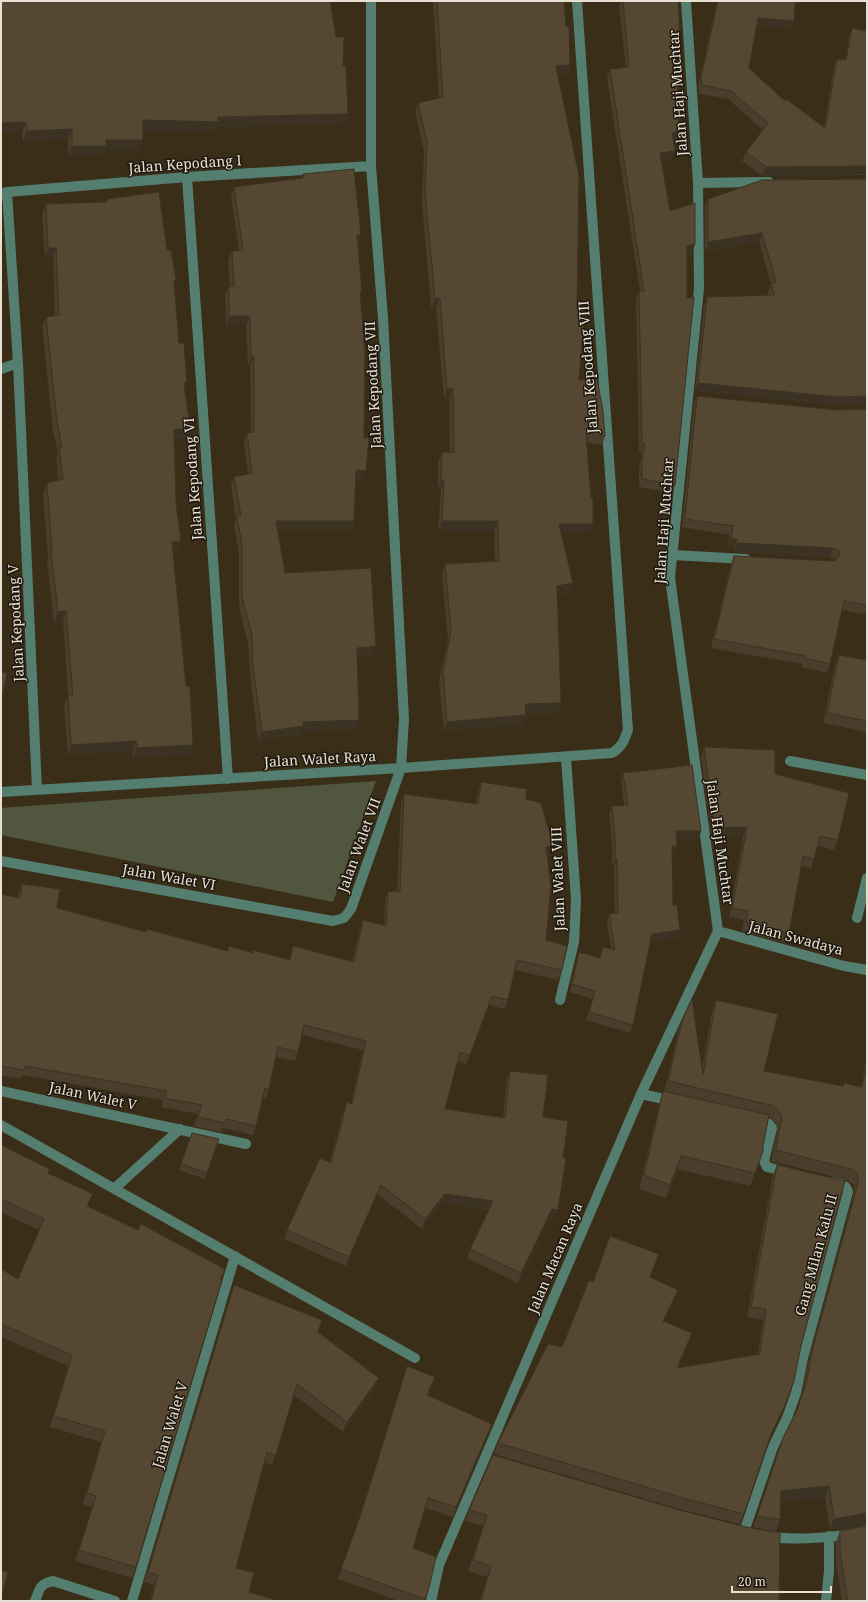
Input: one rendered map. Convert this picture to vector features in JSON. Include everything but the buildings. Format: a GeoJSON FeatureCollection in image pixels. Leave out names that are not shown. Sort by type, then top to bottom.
{"type":"FeatureCollection","features":[{"type":"Feature","properties":{"kind":"street","name":"Jalan Kepodang VII"},"geometry":{"type":"LineString","coordinates":[[371,1],[371,166],[383,318],[404,719],[401,768]]}},
{"type":"Feature","properties":{"kind":"street","name":"Jalan Kepodang VIII"},"geometry":{"type":"LineString","coordinates":[[577,1],[628,730]]}},
{"type":"Feature","properties":{"kind":"street","name":"Jalan Haji Muchtar"},"geometry":{"type":"LineString","coordinates":[[686,1],[698,183],[699,288],[692,397],[670,578],[718,931]]}},
{"type":"Feature","properties":{"kind":"street","name":"Jalan Kepodang I"},"geometry":{"type":"LineString","coordinates":[[4,193],[187,177],[371,166]]}},
{"type":"Feature","properties":{"kind":"street","name":"Jalan Kepodang VI"},"geometry":{"type":"LineString","coordinates":[[187,177],[228,779]]}},
{"type":"Feature","properties":{"kind":"street"},"geometry":{"type":"LineString","coordinates":[[698,183],[782,182]]}},
{"type":"Feature","properties":{"kind":"street","name":"Jalan Kepodang V"},"geometry":{"type":"LineString","coordinates":[[4,193],[18,363],[37,790]]}},
{"type":"Feature","properties":{"kind":"street"},"geometry":{"type":"LineString","coordinates":[[1,369],[18,363]]}},
{"type":"Feature","properties":{"kind":"street"},"geometry":{"type":"LineString","coordinates":[[673,555],[759,559]]}},
{"type":"Feature","properties":{"kind":"street","name":"Jalan Walet Raya"},"geometry":{"type":"LineString","coordinates":[[1,792],[401,768],[612,753],[619,749],[624,743],[628,730]]}},
{"type":"Feature","properties":{"kind":"street","name":"Jalan Walet VIII"},"geometry":{"type":"LineString","coordinates":[[560,1000],[574,942],[576,900],[566,756]]}},
{"type":"Feature","properties":{"kind":"street"},"geometry":{"type":"LineString","coordinates":[[790,761],[867,775]]}},
{"type":"Feature","properties":{"kind":"street","name":"Jalan Walet VII"},"geometry":{"type":"LineString","coordinates":[[333,921],[344,918],[351,909],[401,768]]}},
{"type":"Feature","properties":{"kind":"street","name":"Jalan Walet VI"},"geometry":{"type":"LineString","coordinates":[[1,861],[333,921]]}},
{"type":"Feature","properties":{"kind":"street"},"geometry":{"type":"LineString","coordinates":[[857,918],[867,878]]}},
{"type":"Feature","properties":{"kind":"street","name":"Jalan Swadaya"},"geometry":{"type":"LineString","coordinates":[[718,931],[844,966],[867,970]]}},
{"type":"Feature","properties":{"kind":"street","name":"Jalan Macan Raya"},"geometry":{"type":"LineString","coordinates":[[431,1601],[439,1565],[489,1460],[641,1094],[718,931]]}},
{"type":"Feature","properties":{"kind":"street","name":"Jalan Walet V"},"geometry":{"type":"LineString","coordinates":[[1,1091],[246,1144]]}},
{"type":"Feature","properties":{"kind":"street"},"geometry":{"type":"LineString","coordinates":[[641,1094],[686,1104]]}},
{"type":"Feature","properties":{"kind":"street"},"geometry":{"type":"LineString","coordinates":[[746,1118],[768,1123],[772,1128],[764,1161],[765,1165],[767,1167],[796,1174]]}},
{"type":"Feature","properties":{"kind":"street"},"geometry":{"type":"LineString","coordinates":[[1,1125],[415,1358]]}},
{"type":"Feature","properties":{"kind":"street"},"geometry":{"type":"LineString","coordinates":[[115,1188],[180,1129]]}},
{"type":"Feature","properties":{"kind":"street","name":"Gang Milan Kalu II"},"geometry":{"type":"LineString","coordinates":[[824,1180],[845,1186],[848,1188],[848,1192],[803,1358],[796,1393],[787,1418],[773,1447],[748,1533],[775,1538],[820,1538],[829,1536]]}},
{"type":"Feature","properties":{"kind":"street","name":"Jalan Walet V"},"geometry":{"type":"LineString","coordinates":[[132,1601],[235,1256]]}},
{"type":"Feature","properties":{"kind":"street"},"geometry":{"type":"LineString","coordinates":[[826,1601],[829,1572],[829,1536],[867,1530]]}},
{"type":"Feature","properties":{"kind":"street"},"geometry":{"type":"LineString","coordinates":[[35,1601],[40,1587],[45,1583],[53,1581],[114,1601]]}},
{"type":"Feature","properties":{"kind":"green space"},"geometry":{"type":"Polygon","coordinates":[[[376,781],[333,902],[1,835],[1,808],[376,781]]]}}]}
